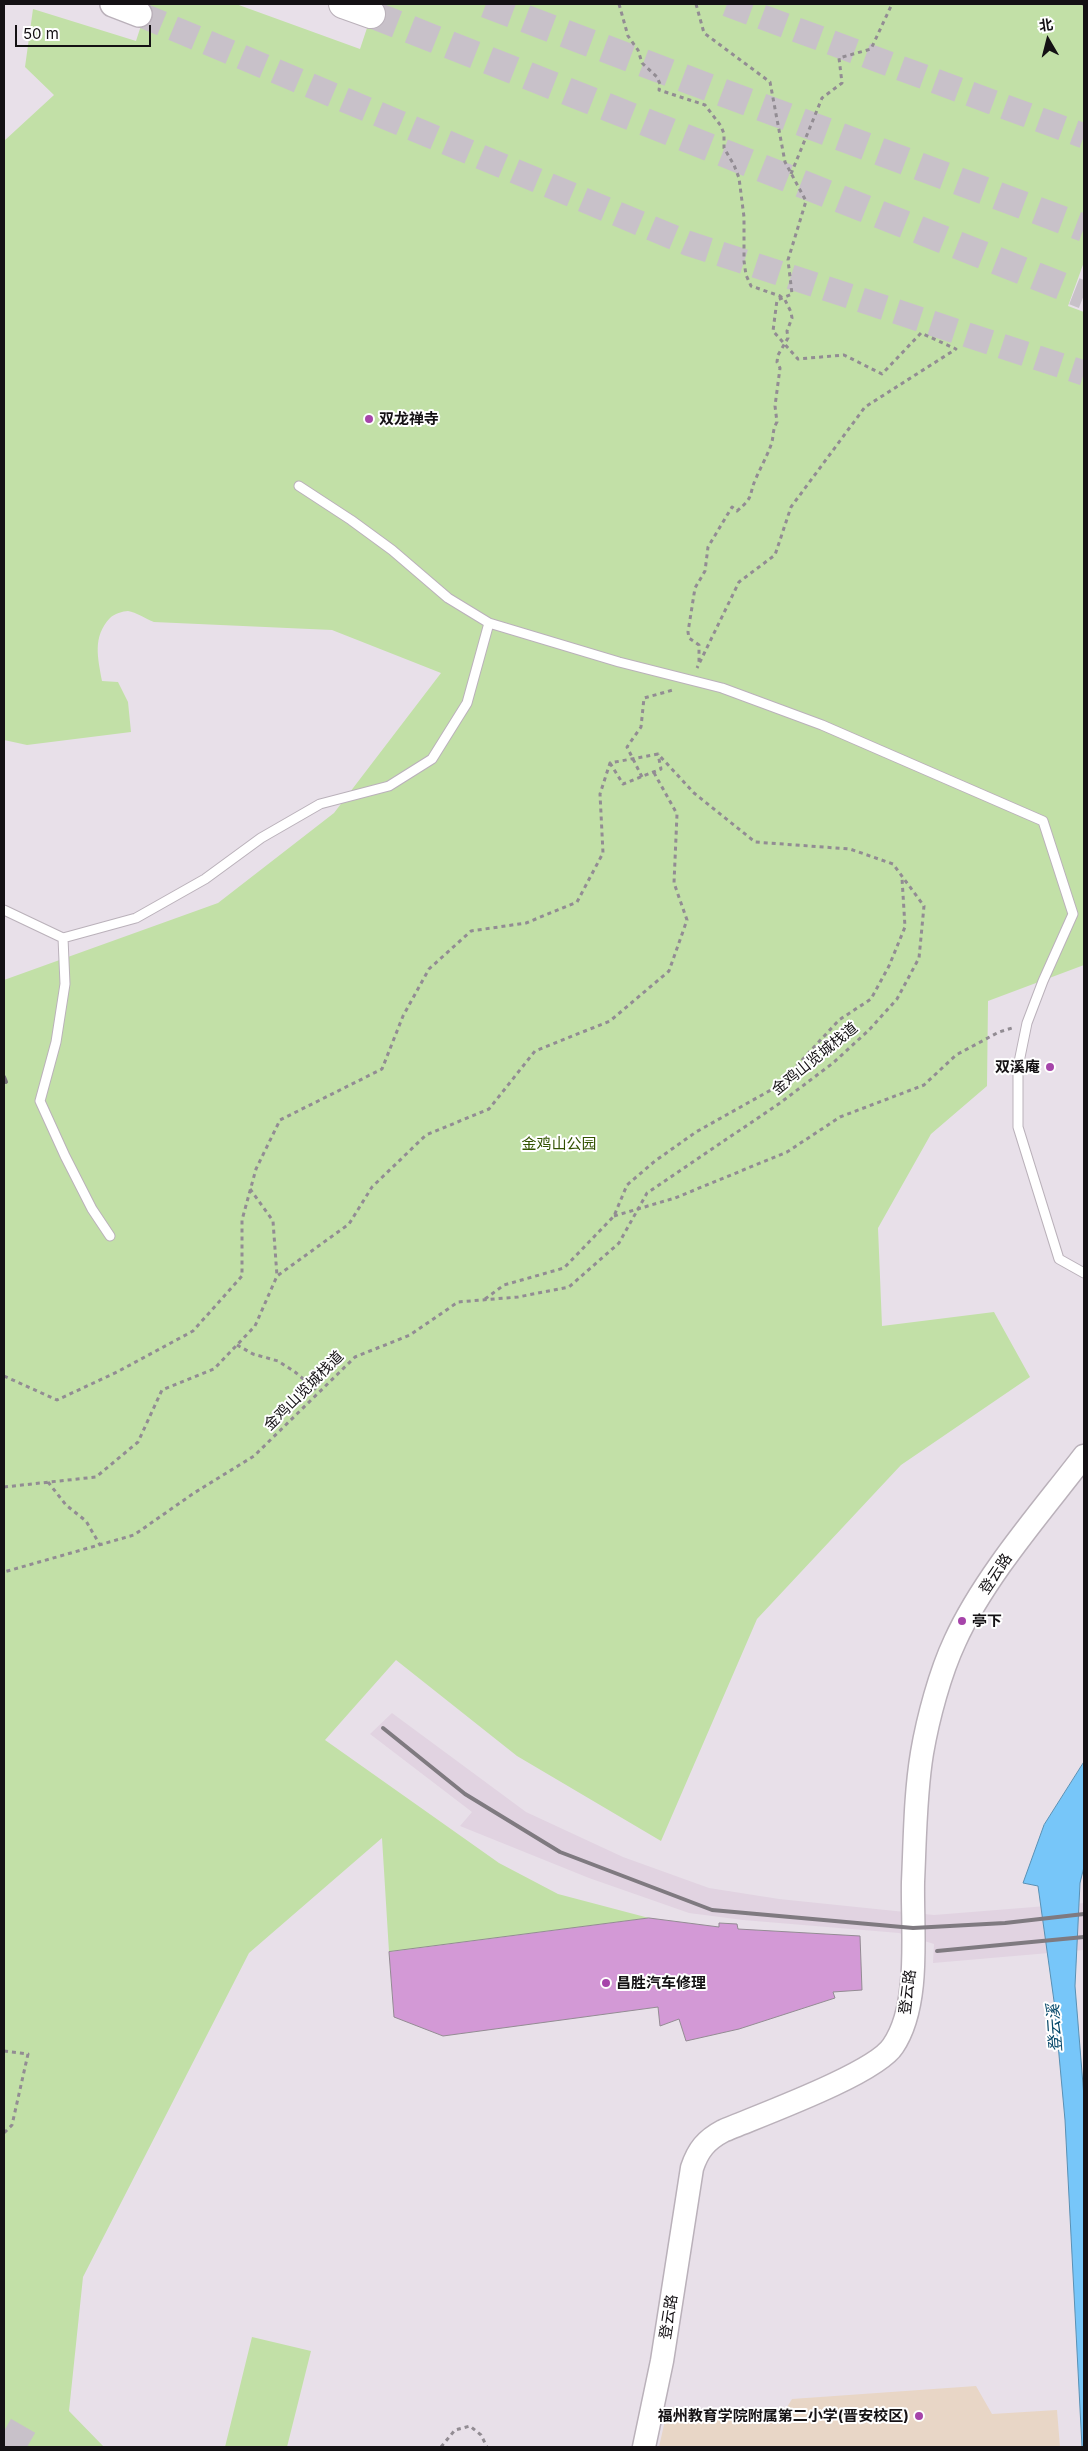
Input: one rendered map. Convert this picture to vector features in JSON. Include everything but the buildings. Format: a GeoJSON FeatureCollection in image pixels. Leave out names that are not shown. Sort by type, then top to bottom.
{"type":"FeatureCollection","features":[{"type":"Feature","properties":{"kind":"highway"},"geometry":{"type":"LineString","coordinates":[[342,4],[371,14]]}},
{"type":"Feature","properties":{"kind":"main road"},"geometry":{"type":"LineString","coordinates":[[113,4],[139,14]]}},
{"type":"Feature","properties":{"kind":"street","name":"登云路"},"geometry":{"type":"LineString","coordinates":[[644,2447],[662,2361],[692,2168],[696,2156],[702,2146],[722,2131],[861,2071],[893,2047],[904,2023],[911,1985],[914,1875],[922,1754],[954,1642],[996,1571],[1084,1456]]}},
{"type":"Feature","properties":{"kind":"lane"},"geometry":{"type":"LineString","coordinates":[[299,486],[392,550],[448,598],[489,623],[619,662],[722,688],[822,725],[1043,820],[1064,880],[1073,914],[1043,981],[1027,1023],[1018,1067],[1018,1127],[1059,1259],[1084,1273]]}},
{"type":"Feature","properties":{"kind":"lane"},"geometry":{"type":"LineString","coordinates":[[4,910],[63,938],[136,918],[205,879],[261,838],[320,804],[389,786],[432,758],[467,703],[489,623]]}},
{"type":"Feature","properties":{"kind":"lane"},"geometry":{"type":"LineString","coordinates":[[63,938],[65,984],[56,1042],[40,1101],[92,1210],[110,1236]]}},
{"type":"Feature","properties":{"kind":"path"},"geometry":{"type":"LineString","coordinates":[[619,4],[628,36],[638,50],[642,64],[657,77],[660,84],[659,90],[670,95],[698,102],[705,106],[718,120],[724,134],[724,148],[739,178],[744,217],[746,275],[751,286],[782,298],[788,306],[792,318],[787,331],[788,338],[778,355],[777,362],[780,368],[775,406],[777,422],[774,427],[772,444],[766,461],[755,479],[750,499],[737,511],[732,507],[708,547],[705,571],[696,583],[688,632],[689,638],[699,646],[699,664]]}},
{"type":"Feature","properties":{"kind":"path"},"geometry":{"type":"LineString","coordinates":[[642,777],[627,747],[641,727],[644,698],[675,689],[679,677],[696,670],[739,582],[775,554],[791,507],[865,407],[956,349],[921,334],[882,374],[844,355],[798,359],[773,331],[777,300],[792,294],[788,260],[806,201],[785,162],[770,82],[704,33],[696,4]]}},
{"type":"Feature","properties":{"kind":"path"},"geometry":{"type":"LineString","coordinates":[[791,174],[822,98],[842,83],[840,58],[871,49],[892,4]]}},
{"type":"Feature","properties":{"kind":"path"},"geometry":{"type":"LineString","coordinates":[[658,754],[661,769],[623,784],[610,763],[658,754]]}},
{"type":"Feature","properties":{"kind":"path","name":"金鸡山览城栈道"},"geometry":{"type":"LineString","coordinates":[[4,1572],[134,1535],[194,1493],[254,1456],[355,1357],[410,1335],[458,1302],[518,1297],[569,1287],[619,1243],[647,1193],[780,1103],[833,1063],[869,1030],[897,999],[919,958],[924,906],[893,864],[850,849],[755,842],[694,793],[658,754]]}},
{"type":"Feature","properties":{"kind":"path"},"geometry":{"type":"LineString","coordinates":[[4,1376],[57,1400],[117,1372],[194,1331],[242,1276],[242,1220],[256,1169],[280,1120],[382,1069],[403,1016],[429,969],[471,931],[526,923],[577,902],[603,853],[600,794],[610,763]]}},
{"type":"Feature","properties":{"kind":"path"},"geometry":{"type":"LineString","coordinates":[[277,1276],[349,1224],[372,1187],[426,1135],[489,1109],[534,1051],[610,1021],[670,971],[688,920],[674,883],[677,814],[653,771]]}},
{"type":"Feature","properties":{"kind":"path"},"geometry":{"type":"LineString","coordinates":[[485,1299],[504,1285],[564,1268],[614,1216],[628,1185],[655,1161],[696,1132],[778,1086],[839,1020],[871,999],[889,966],[905,927],[902,878]]}},
{"type":"Feature","properties":{"kind":"path"},"geometry":{"type":"LineString","coordinates":[[614,1216],[675,1198],[787,1152],[840,1117],[924,1085],[956,1055],[999,1032],[1027,1023]]}},
{"type":"Feature","properties":{"kind":"path"},"geometry":{"type":"LineString","coordinates":[[4,1487],[96,1477],[138,1442],[162,1390],[214,1369],[255,1326],[277,1276],[273,1220],[250,1189]]}},
{"type":"Feature","properties":{"kind":"path"},"geometry":{"type":"LineString","coordinates":[[237,1345],[253,1354],[278,1361],[319,1392]]}},
{"type":"Feature","properties":{"kind":"path"},"geometry":{"type":"LineString","coordinates":[[48,1482],[66,1505],[86,1521],[100,1545]]}},
{"type":"Feature","properties":{"kind":"path"},"geometry":{"type":"LineString","coordinates":[[4,2051],[28,2054],[12,2125],[4,2133]]}},
{"type":"Feature","properties":{"kind":"path"},"geometry":{"type":"LineString","coordinates":[[441,2447],[455,2430],[470,2426],[481,2435],[487,2447]]}},
{"type":"Feature","properties":{"kind":"shaded area"},"geometry":{"type":"Polygon","coordinates":[[[392,1713],[526,1812],[623,1857],[709,1888],[779,1899],[934,1915],[1084,1903],[1084,1950],[933,1963],[934,1944],[899,1933],[743,1920],[689,1913],[589,1878],[460,1826],[472,1812],[370,1734],[392,1713]]]}},
{"type":"Feature","properties":{"kind":"shaded area","name":"福州教育学院附属第二小学(晋安校区)"},"geometry":{"type":"Polygon","coordinates":[[[976,2386],[992,2414],[1057,2410],[1060,2447],[659,2447],[668,2407],[781,2417],[792,2399],[976,2386]]]}},
{"type":"Feature","properties":{"kind":"green space","name":"金鸡山公园"},"geometry":{"type":"Polygon","coordinates":[[[148,4],[236,4],[360,49],[375,4],[1084,4],[1084,262],[1068,306],[1084,312],[1084,965],[988,1001],[987,1086],[931,1134],[878,1228],[882,1326],[994,1312],[1030,1377],[901,1465],[757,1619],[661,1841],[517,1756],[396,1660],[325,1740],[499,1863],[558,1894],[649,1918],[389,1952],[382,1838],[249,1953],[83,2277],[69,2411],[104,2447],[4,2447],[4,980],[218,903],[334,813],[441,673],[332,630],[154,622],[126,611],[112,617],[104,625],[99,640],[98,656],[102,681],[118,682],[128,702],[131,732],[27,745],[4,740],[4,141],[54,95],[25,67],[33,9],[136,41],[148,4]]]}},
{"type":"Feature","properties":{"kind":"green space"},"geometry":{"type":"Polygon","coordinates":[[[252,2337],[311,2351],[287,2447],[225,2447],[252,2337]]]}},
{"type":"Feature","properties":{"kind":"water"},"geometry":{"type":"Polygon","coordinates":[[[1084,1762],[1084,1867],[1080,1883],[1075,1986],[1084,2097],[1084,2447],[1082,2447],[1065,2120],[1054,2001],[1038,1886],[1023,1883],[1044,1825],[1084,1762]]]}},
{"type":"Feature","properties":{"kind":"tunnel"},"geometry":{"type":"LineString","coordinates":[[486,4],[1084,228]]}},
{"type":"Feature","properties":{"kind":"tunnel"},"geometry":{"type":"LineString","coordinates":[[727,4],[1084,136]]}},
{"type":"Feature","properties":{"kind":"tunnel"},"geometry":{"type":"LineString","coordinates":[[139,14],[687,243],[1084,373]]}},
{"type":"Feature","properties":{"kind":"tunnel"},"geometry":{"type":"LineString","coordinates":[[371,14],[1084,295]]}},
{"type":"Feature","properties":{"kind":"tunnel"},"geometry":{"type":"LineString","coordinates":[[4,2431],[32,2447]]}},
{"type":"Feature","properties":{"kind":"railway"},"geometry":{"type":"LineString","coordinates":[[4,1077],[6,1082]]}},
{"type":"Feature","properties":{"kind":"railway"},"geometry":{"type":"LineString","coordinates":[[383,1728],[465,1794],[560,1852],[712,1910],[913,1928],[1005,1923],[1084,1914]]}},
{"type":"Feature","properties":{"kind":"railway"},"geometry":{"type":"LineString","coordinates":[[937,1951],[1084,1937]]}},
{"type":"Feature","properties":{"kind":"place","name":"双龙禅寺"},"geometry":{"type":"Point","coordinates":[369,419]}},
{"type":"Feature","properties":{"kind":"place","name":"双溪庵"},"geometry":{"type":"Point","coordinates":[1050,1067]}},
{"type":"Feature","properties":{"kind":"place","name":"亭下"},"geometry":{"type":"Point","coordinates":[962,1621]}},
{"type":"Feature","properties":{"kind":"place","name":"昌胜汽车修理"},"geometry":{"type":"Point","coordinates":[606,1983]}},
{"type":"Feature","properties":{"kind":"place","name":"福州教育学院附属第二小学(晋安校区)"},"geometry":{"type":"Point","coordinates":[919,2416]}},
{"type":"Feature","properties":{"kind":"water label","name":"登云溪"},"geometry":{"type":"Point","coordinates":[1055,2028]}}]}
